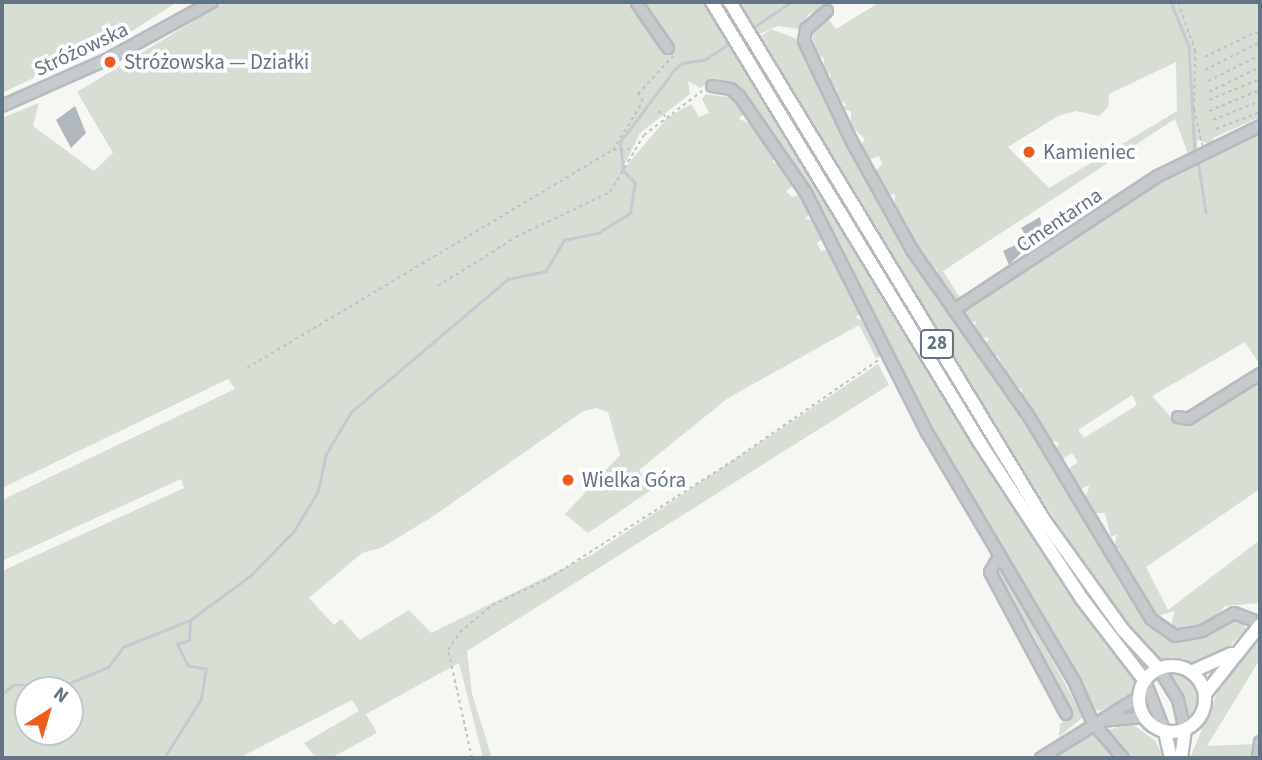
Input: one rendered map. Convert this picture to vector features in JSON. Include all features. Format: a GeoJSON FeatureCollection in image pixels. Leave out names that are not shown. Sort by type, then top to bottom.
{"type":"FeatureCollection","features":[{"type":"Feature","properties":{"kind":"main road","name":"28"},"geometry":{"type":"LineString","coordinates":[[712,2],[750,59],[980,443],[1082,599],[1145,681]]}},
{"type":"Feature","properties":{"kind":"main road","name":"28"},"geometry":{"type":"LineString","coordinates":[[732,5],[1045,520],[1123,630],[1159,669]]}},
{"type":"Feature","properties":{"kind":"main road"},"geometry":{"type":"LineString","coordinates":[[1205,694],[1191,673],[1176,666],[1159,669],[1145,681],[1139,696],[1144,717],[1165,732],[1185,730],[1201,716],[1205,694],[1260,624]]}},
{"type":"Feature","properties":{"kind":"main road"},"geometry":{"type":"LineString","coordinates":[[1191,673],[1240,648]]}},
{"type":"Feature","properties":{"kind":"main road"},"geometry":{"type":"LineString","coordinates":[[1181,758],[1185,730]]}},
{"type":"Feature","properties":{"kind":"main road"},"geometry":{"type":"LineString","coordinates":[[1165,732],[1171,758]]}},
{"type":"Feature","properties":{"kind":"street","name":"Stróżowska"},"geometry":{"type":"LineString","coordinates":[[2,106],[106,60],[212,2]]}},
{"type":"Feature","properties":{"kind":"street"},"geometry":{"type":"LineString","coordinates":[[636,2],[668,48]]}},
{"type":"Feature","properties":{"kind":"street"},"geometry":{"type":"LineString","coordinates":[[827,11],[806,29],[808,54],[912,250],[1028,415],[1156,625],[1183,636],[1234,612],[1260,624]]}},
{"type":"Feature","properties":{"kind":"street"},"geometry":{"type":"LineString","coordinates":[[712,86],[731,89],[740,97],[806,193],[887,354],[1000,555],[1095,722],[1124,758]]}},
{"type":"Feature","properties":{"kind":"street","name":"Cmentarna"},"geometry":{"type":"LineString","coordinates":[[954,310],[1158,176],[1260,126]]}},
{"type":"Feature","properties":{"kind":"street"},"geometry":{"type":"LineString","coordinates":[[1178,417],[1188,419],[1260,374]]}},
{"type":"Feature","properties":{"kind":"street"},"geometry":{"type":"LineString","coordinates":[[1000,555],[990,572],[1066,714]]}},
{"type":"Feature","properties":{"kind":"street"},"geometry":{"type":"LineString","coordinates":[[1159,669],[1178,700],[1185,730]]}},
{"type":"Feature","properties":{"kind":"street"},"geometry":{"type":"LineString","coordinates":[[1145,681],[1165,732]]}},
{"type":"Feature","properties":{"kind":"street"},"geometry":{"type":"LineString","coordinates":[[1041,758],[1139,696]]}},
{"type":"Feature","properties":{"kind":"street"},"geometry":{"type":"LineString","coordinates":[[1095,722],[1144,717]]}},
{"type":"Feature","properties":{"kind":"street"},"geometry":{"type":"LineString","coordinates":[[1258,758],[1260,743]]}},
{"type":"Feature","properties":{"kind":"path"},"geometry":{"type":"LineString","coordinates":[[1178,2],[1195,50],[1195,118],[1205,152]]}},
{"type":"Feature","properties":{"kind":"path"},"geometry":{"type":"LineString","coordinates":[[1205,57],[1256,32],[1260,35]]}},
{"type":"Feature","properties":{"kind":"path"},"geometry":{"type":"LineString","coordinates":[[1205,70],[1260,42]]}},
{"type":"Feature","properties":{"kind":"path"},"geometry":{"type":"LineString","coordinates":[[613,150],[643,101],[638,94],[673,56],[668,48]]}},
{"type":"Feature","properties":{"kind":"path"},"geometry":{"type":"LineString","coordinates":[[1208,81],[1260,55]]}},
{"type":"Feature","properties":{"kind":"path"},"geometry":{"type":"LineString","coordinates":[[1209,92],[1260,67]]}},
{"type":"Feature","properties":{"kind":"path"},"geometry":{"type":"LineString","coordinates":[[1209,100],[1260,79]]}},
{"type":"Feature","properties":{"kind":"path"},"geometry":{"type":"LineString","coordinates":[[438,286],[516,237],[610,192],[632,149],[665,117],[712,86]]}},
{"type":"Feature","properties":{"kind":"path"},"geometry":{"type":"LineString","coordinates":[[1209,111],[1260,90]]}},
{"type":"Feature","properties":{"kind":"path"},"geometry":{"type":"LineString","coordinates":[[1213,120],[1260,100]]}},
{"type":"Feature","properties":{"kind":"path"},"geometry":{"type":"LineString","coordinates":[[658,111],[665,117]]}},
{"type":"Feature","properties":{"kind":"path"},"geometry":{"type":"LineString","coordinates":[[1216,129],[1260,112]]}},
{"type":"Feature","properties":{"kind":"path"},"geometry":{"type":"LineString","coordinates":[[247,368],[613,150],[625,147],[632,149]]}},
{"type":"Feature","properties":{"kind":"path"},"geometry":{"type":"LineString","coordinates":[[472,758],[448,650],[460,632],[492,605],[548,579],[731,462],[887,354]]}},
{"type":"Feature","properties":{"kind":"shaded area"},"geometry":{"type":"Polygon","coordinates":[[[2,2],[177,2],[132,31],[2,93],[2,2]]]}},
{"type":"Feature","properties":{"kind":"shaded area"},"geometry":{"type":"Polygon","coordinates":[[[225,2],[626,2],[665,50],[672,43],[642,2],[704,2],[979,452],[1078,604],[1137,677],[1132,697],[1099,711],[1092,707],[942,450],[800,178],[745,91],[716,78],[700,88],[688,81],[690,94],[640,133],[621,172],[667,118],[691,104],[699,117],[709,113],[702,99],[706,94],[734,98],[745,112],[739,119],[751,124],[773,151],[773,162],[785,169],[787,180],[792,179],[794,185],[786,191],[792,197],[801,194],[810,213],[805,219],[814,220],[824,238],[817,243],[821,251],[830,249],[861,312],[856,318],[867,322],[881,356],[876,358],[859,325],[728,398],[639,470],[651,490],[588,533],[565,514],[620,455],[608,412],[596,408],[582,412],[432,517],[381,548],[362,553],[309,598],[334,625],[341,619],[360,640],[409,610],[431,633],[593,554],[878,364],[889,385],[467,651],[472,694],[492,758],[483,758],[459,663],[366,714],[377,733],[331,758],[316,758],[304,743],[359,711],[352,700],[239,758],[2,758],[2,571],[184,488],[181,479],[2,561],[2,500],[235,389],[228,379],[2,488],[2,118],[39,103],[33,126],[94,171],[113,153],[77,92],[225,2]]]}},
{"type":"Feature","properties":{"kind":"shaded area"},"geometry":{"type":"Polygon","coordinates":[[[739,2],[836,2],[809,14],[798,29],[778,26],[759,34],[739,2]]]}},
{"type":"Feature","properties":{"kind":"shaded area"},"geometry":{"type":"Polygon","coordinates":[[[880,2],[1260,2],[1260,117],[1213,138],[1212,145],[1197,140],[1198,152],[1189,157],[1175,119],[943,271],[962,301],[954,304],[937,280],[937,269],[929,268],[895,213],[895,194],[887,195],[874,173],[882,164],[879,156],[868,160],[861,145],[865,139],[851,126],[851,111],[842,109],[846,104],[835,97],[838,88],[832,92],[830,73],[823,74],[824,58],[812,52],[813,30],[826,16],[836,29],[880,2]],[[1176,62],[1109,94],[1108,107],[1099,116],[1076,111],[1058,116],[1008,147],[1049,188],[1177,111],[1176,62]]]}},
{"type":"Feature","properties":{"kind":"shaded area"},"geometry":{"type":"Polygon","coordinates":[[[771,29],[797,39],[973,347],[1050,453],[1144,622],[1164,638],[1185,640],[1241,619],[1246,629],[1221,656],[1193,667],[1152,658],[1102,592],[979,402],[761,36],[771,29]]]}},
{"type":"Feature","properties":{"kind":"shaded area"},"geometry":{"type":"Polygon","coordinates":[[[1260,130],[1260,365],[1245,342],[1152,396],[1177,424],[1185,425],[1260,378],[1260,489],[1146,567],[1168,610],[1260,540],[1260,603],[1225,606],[1213,621],[1179,630],[1171,628],[1174,611],[1156,617],[1119,557],[1120,549],[1114,549],[1117,534],[1111,537],[1105,513],[1093,513],[1085,498],[1090,485],[1079,489],[1068,469],[1078,462],[1072,453],[1062,459],[1056,450],[1059,442],[1049,440],[1020,396],[1023,390],[1010,383],[998,356],[991,356],[985,346],[989,338],[977,337],[972,328],[977,322],[967,322],[963,314],[967,305],[1135,195],[1260,130]],[[1132,395],[1078,430],[1084,438],[1137,405],[1132,395]]]}},
{"type":"Feature","properties":{"kind":"shaded area"},"geometry":{"type":"Polygon","coordinates":[[[1000,564],[1083,717],[1059,737],[1060,724],[1071,715],[1034,636],[996,575],[1000,564]]]}},
{"type":"Feature","properties":{"kind":"shaded area"},"geometry":{"type":"Polygon","coordinates":[[[1260,640],[1260,659],[1207,746],[1256,744],[1254,758],[1190,758],[1221,683],[1260,640]]]}},
{"type":"Feature","properties":{"kind":"shaded area"},"geometry":{"type":"Polygon","coordinates":[[[1168,673],[1181,674],[1197,689],[1197,711],[1187,721],[1168,673]]]}},
{"type":"Feature","properties":{"kind":"shaded area"},"geometry":{"type":"Polygon","coordinates":[[[1132,724],[1155,740],[1164,758],[1129,758],[1102,731],[1132,724]]]}},
{"type":"Feature","properties":{"kind":"shaded area"},"geometry":{"type":"Polygon","coordinates":[[[1094,734],[1118,758],[1055,758],[1090,735],[1094,734]]]}},
{"type":"Feature","properties":{"kind":"building"},"geometry":{"type":"Polygon","coordinates":[[[75,106],[86,133],[71,148],[56,120],[75,106]]]}},
{"type":"Feature","properties":{"kind":"building"},"geometry":{"type":"Polygon","coordinates":[[[1040,217],[1043,231],[1009,265],[1003,251],[1028,239],[1021,228],[1040,217]]]}},
{"type":"Feature","properties":{"kind":"waterway"},"geometry":{"type":"LineString","coordinates":[[751,29],[791,2]]}},
{"type":"Feature","properties":{"kind":"waterway"},"geometry":{"type":"LineString","coordinates":[[1171,2],[1189,46],[1195,153]]}},
{"type":"Feature","properties":{"kind":"waterway"},"geometry":{"type":"LineString","coordinates":[[164,758],[201,699],[206,669],[188,666],[177,644],[189,640],[190,620],[250,576],[294,531],[318,491],[326,454],[351,412],[508,279],[546,271],[564,240],[598,233],[630,213],[635,183],[623,171],[620,142],[674,70],[682,63],[706,59],[731,42]]}},
{"type":"Feature","properties":{"kind":"waterway"},"geometry":{"type":"LineString","coordinates":[[1198,161],[1206,212]]}},
{"type":"Feature","properties":{"kind":"waterway"},"geometry":{"type":"LineString","coordinates":[[2,694],[13,685],[65,685],[108,667],[123,647],[190,620]]}},
{"type":"Feature","properties":{"kind":"place","name":"Stróżowska — Działki"},"geometry":{"type":"Point","coordinates":[110,62]}},
{"type":"Feature","properties":{"kind":"place","name":"Kamieniec"},"geometry":{"type":"Point","coordinates":[1029,152]}},
{"type":"Feature","properties":{"kind":"place","name":"Wielka Góra"},"geometry":{"type":"Point","coordinates":[568,480]}}]}
